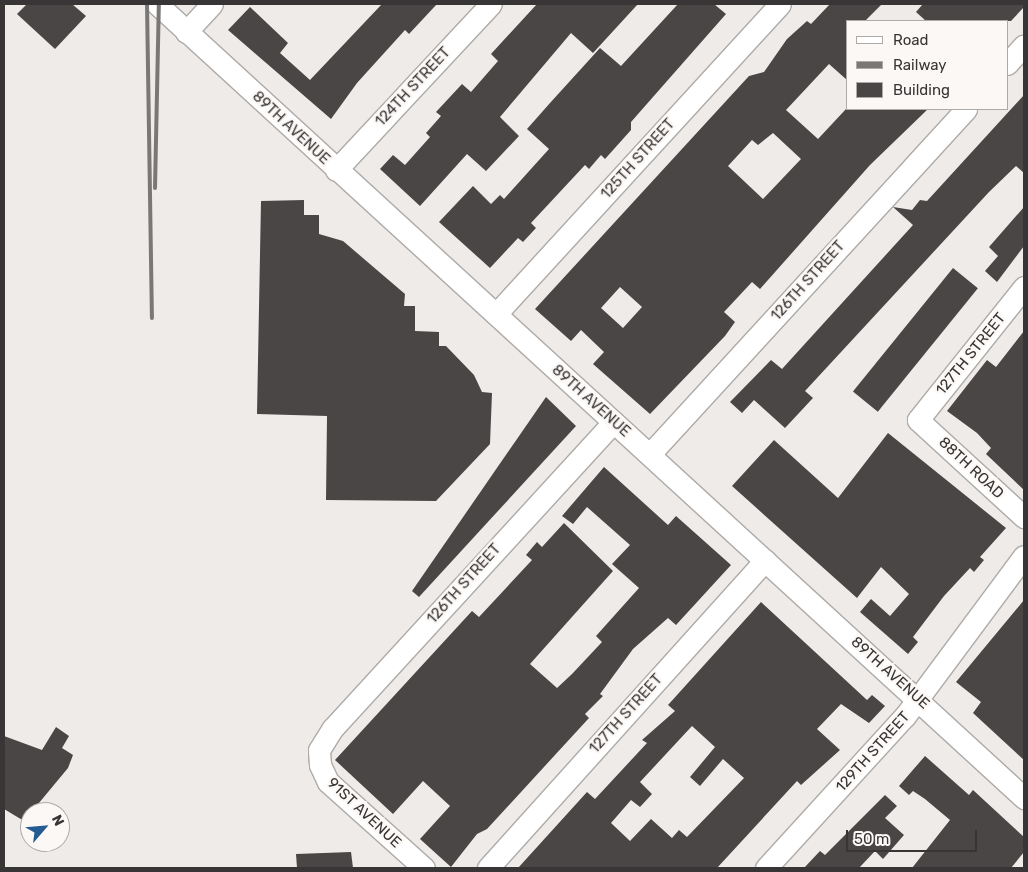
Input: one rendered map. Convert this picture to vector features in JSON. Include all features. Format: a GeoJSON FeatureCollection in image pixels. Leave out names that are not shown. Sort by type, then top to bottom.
{"type":"FeatureCollection","features":[{"type":"Feature","properties":{"kind":"street","name":"89TH AVENUE"},"geometry":{"type":"LineString","coordinates":[[157,4],[336,170],[919,699],[1024,798]]}},
{"type":"Feature","properties":{"kind":"street"},"geometry":{"type":"LineString","coordinates":[[186,32],[212,4]]}},
{"type":"Feature","properties":{"kind":"street","name":"124TH STREET"},"geometry":{"type":"LineString","coordinates":[[336,170],[490,4]]}},
{"type":"Feature","properties":{"kind":"street","name":"125TH STREET"},"geometry":{"type":"LineString","coordinates":[[496,314],[780,4]]}},
{"type":"Feature","properties":{"kind":"street"},"geometry":{"type":"LineString","coordinates":[[1008,63],[1024,45]]}},
{"type":"Feature","properties":{"kind":"street","name":"126TH STREET"},"geometry":{"type":"LineString","coordinates":[[650,454],[965,110]]}},
{"type":"Feature","properties":{"kind":"street","name":"127TH STREET"},"geometry":{"type":"LineString","coordinates":[[918,420],[1024,288]]}},
{"type":"Feature","properties":{"kind":"street","name":"88TH ROAD"},"geometry":{"type":"LineString","coordinates":[[918,420],[1024,517]]}},
{"type":"Feature","properties":{"kind":"street","name":"126TH STREET"},"geometry":{"type":"LineString","coordinates":[[319,750],[333,728],[613,422]]}},
{"type":"Feature","properties":{"kind":"street","name":"129TH STREET"},"geometry":{"type":"LineString","coordinates":[[766,868],[919,699],[936,671],[1024,556]]}},
{"type":"Feature","properties":{"kind":"street","name":"127TH STREET"},"geometry":{"type":"LineString","coordinates":[[488,868],[765,560]]}},
{"type":"Feature","properties":{"kind":"street","name":"91ST AVENUE"},"geometry":{"type":"LineString","coordinates":[[319,750],[320,765],[328,782],[424,868]]}},
{"type":"Feature","properties":{"kind":"building"},"geometry":{"type":"Polygon","coordinates":[[[27,4],[72,4],[86,16],[55,49],[17,14],[27,4]]]}},
{"type":"Feature","properties":{"kind":"building"},"geometry":{"type":"Polygon","coordinates":[[[382,4],[437,4],[409,34],[405,30],[357,83],[331,119],[228,30],[250,7],[288,43],[280,53],[310,80],[382,4]]]}},
{"type":"Feature","properties":{"kind":"building"},"geometry":{"type":"Polygon","coordinates":[[[537,4],[638,4],[593,53],[571,33],[500,117],[519,136],[486,171],[467,154],[420,206],[380,169],[393,155],[405,165],[430,137],[426,133],[441,116],[436,112],[462,84],[471,92],[498,61],[491,54],[537,4]]]}},
{"type":"Feature","properties":{"kind":"building"},"geometry":{"type":"Polygon","coordinates":[[[678,4],[714,4],[726,14],[631,122],[631,130],[605,159],[601,155],[589,169],[585,165],[531,223],[536,228],[523,242],[518,238],[490,268],[439,222],[473,186],[491,204],[500,195],[504,199],[549,149],[527,129],[550,103],[600,48],[621,66],[678,4]]]}},
{"type":"Feature","properties":{"kind":"building"},"geometry":{"type":"Polygon","coordinates":[[[830,4],[882,4],[866,20],[846,20],[846,79],[829,64],[786,110],[818,139],[846,109],[927,110],[870,165],[760,289],[752,282],[724,312],[735,322],[725,336],[650,414],[593,364],[604,352],[581,330],[571,341],[535,309],[749,76],[764,72],[787,39],[807,21],[811,24],[830,4]],[[773,133],[758,145],[752,140],[728,166],[763,199],[801,159],[773,133]],[[620,287],[601,308],[623,328],[642,307],[620,287]]]}},
{"type":"Feature","properties":{"kind":"building"},"geometry":{"type":"Polygon","coordinates":[[[923,4],[1024,4],[1024,7],[1011,21],[925,20],[916,12],[923,4]]]}},
{"type":"Feature","properties":{"kind":"building"},"geometry":{"type":"Polygon","coordinates":[[[1024,95],[1024,173],[1016,166],[989,192],[805,391],[813,398],[785,428],[754,400],[742,413],[730,402],[771,360],[782,369],[913,225],[893,207],[912,210],[920,200],[927,201],[1024,95]]]}},
{"type":"Feature","properties":{"kind":"building"},"geometry":{"type":"Polygon","coordinates":[[[304,200],[304,215],[319,215],[319,234],[343,241],[405,294],[404,306],[415,306],[415,331],[439,332],[439,346],[446,346],[474,375],[482,392],[492,393],[490,444],[436,501],[326,500],[327,416],[257,414],[261,201],[304,200]]]}},
{"type":"Feature","properties":{"kind":"building"},"geometry":{"type":"Polygon","coordinates":[[[1024,207],[1024,246],[997,282],[985,271],[998,256],[989,247],[1024,207]]]}},
{"type":"Feature","properties":{"kind":"building"},"geometry":{"type":"Polygon","coordinates":[[[953,268],[978,288],[878,412],[853,392],[953,268]]]}},
{"type":"Feature","properties":{"kind":"building"},"geometry":{"type":"Polygon","coordinates":[[[1024,331],[1024,490],[986,454],[991,448],[977,433],[947,411],[987,360],[996,367],[1024,331]]]}},
{"type":"Feature","properties":{"kind":"building"},"geometry":{"type":"Polygon","coordinates":[[[546,397],[576,426],[419,597],[412,591],[546,397]]]}},
{"type":"Feature","properties":{"kind":"building"},"geometry":{"type":"Polygon","coordinates":[[[888,433],[1006,528],[980,557],[984,560],[974,572],[970,568],[944,596],[913,637],[918,642],[908,654],[860,612],[871,599],[890,616],[909,594],[881,567],[857,598],[732,486],[774,440],[838,498],[888,433]]]}},
{"type":"Feature","properties":{"kind":"building"},"geometry":{"type":"Polygon","coordinates":[[[604,467],[668,525],[676,516],[731,565],[676,625],[668,618],[633,649],[600,694],[603,696],[585,714],[589,718],[487,829],[477,834],[451,867],[420,839],[450,806],[423,781],[393,814],[335,760],[472,611],[479,617],[532,560],[526,555],[537,542],[542,547],[564,523],[613,571],[530,664],[557,688],[602,642],[596,636],[639,588],[612,564],[630,545],[587,507],[573,524],[562,516],[604,467]]]}},
{"type":"Feature","properties":{"kind":"building"},"geometry":{"type":"Polygon","coordinates":[[[1024,600],[1024,760],[973,713],[981,702],[956,682],[1024,600]]]}},
{"type":"Feature","properties":{"kind":"building"},"geometry":{"type":"Polygon","coordinates":[[[761,602],[867,700],[872,695],[885,706],[869,723],[841,704],[817,729],[840,750],[801,785],[797,781],[717,868],[518,868],[587,792],[595,799],[647,743],[642,740],[675,711],[668,705],[761,602]],[[692,726],[640,782],[652,794],[640,807],[631,800],[611,823],[630,841],[651,819],[672,838],[679,830],[687,837],[744,778],[723,759],[700,786],[690,777],[715,747],[692,726]]]}},
{"type":"Feature","properties":{"kind":"building"},"geometry":{"type":"Polygon","coordinates":[[[56,727],[69,736],[62,748],[73,755],[68,768],[40,802],[20,802],[20,819],[4,809],[4,736],[42,750],[56,727]]]}},
{"type":"Feature","properties":{"kind":"building"},"geometry":{"type":"Polygon","coordinates":[[[925,756],[969,795],[973,790],[1024,837],[1024,852],[1011,868],[912,868],[950,820],[913,791],[909,795],[899,786],[925,756]]]}},
{"type":"Feature","properties":{"kind":"building"},"geometry":{"type":"Polygon","coordinates":[[[885,795],[897,806],[885,818],[904,835],[883,859],[875,851],[859,868],[804,868],[820,851],[825,855],[885,795]]]}},
{"type":"Feature","properties":{"kind":"building"},"geometry":{"type":"Polygon","coordinates":[[[351,852],[353,868],[297,868],[296,854],[351,852]]]}},
{"type":"Feature","properties":{"kind":"railway"},"geometry":{"type":"LineString","coordinates":[[147,4],[152,318]]}},
{"type":"Feature","properties":{"kind":"railway"},"geometry":{"type":"LineString","coordinates":[[155,188],[159,4]]}}]}
